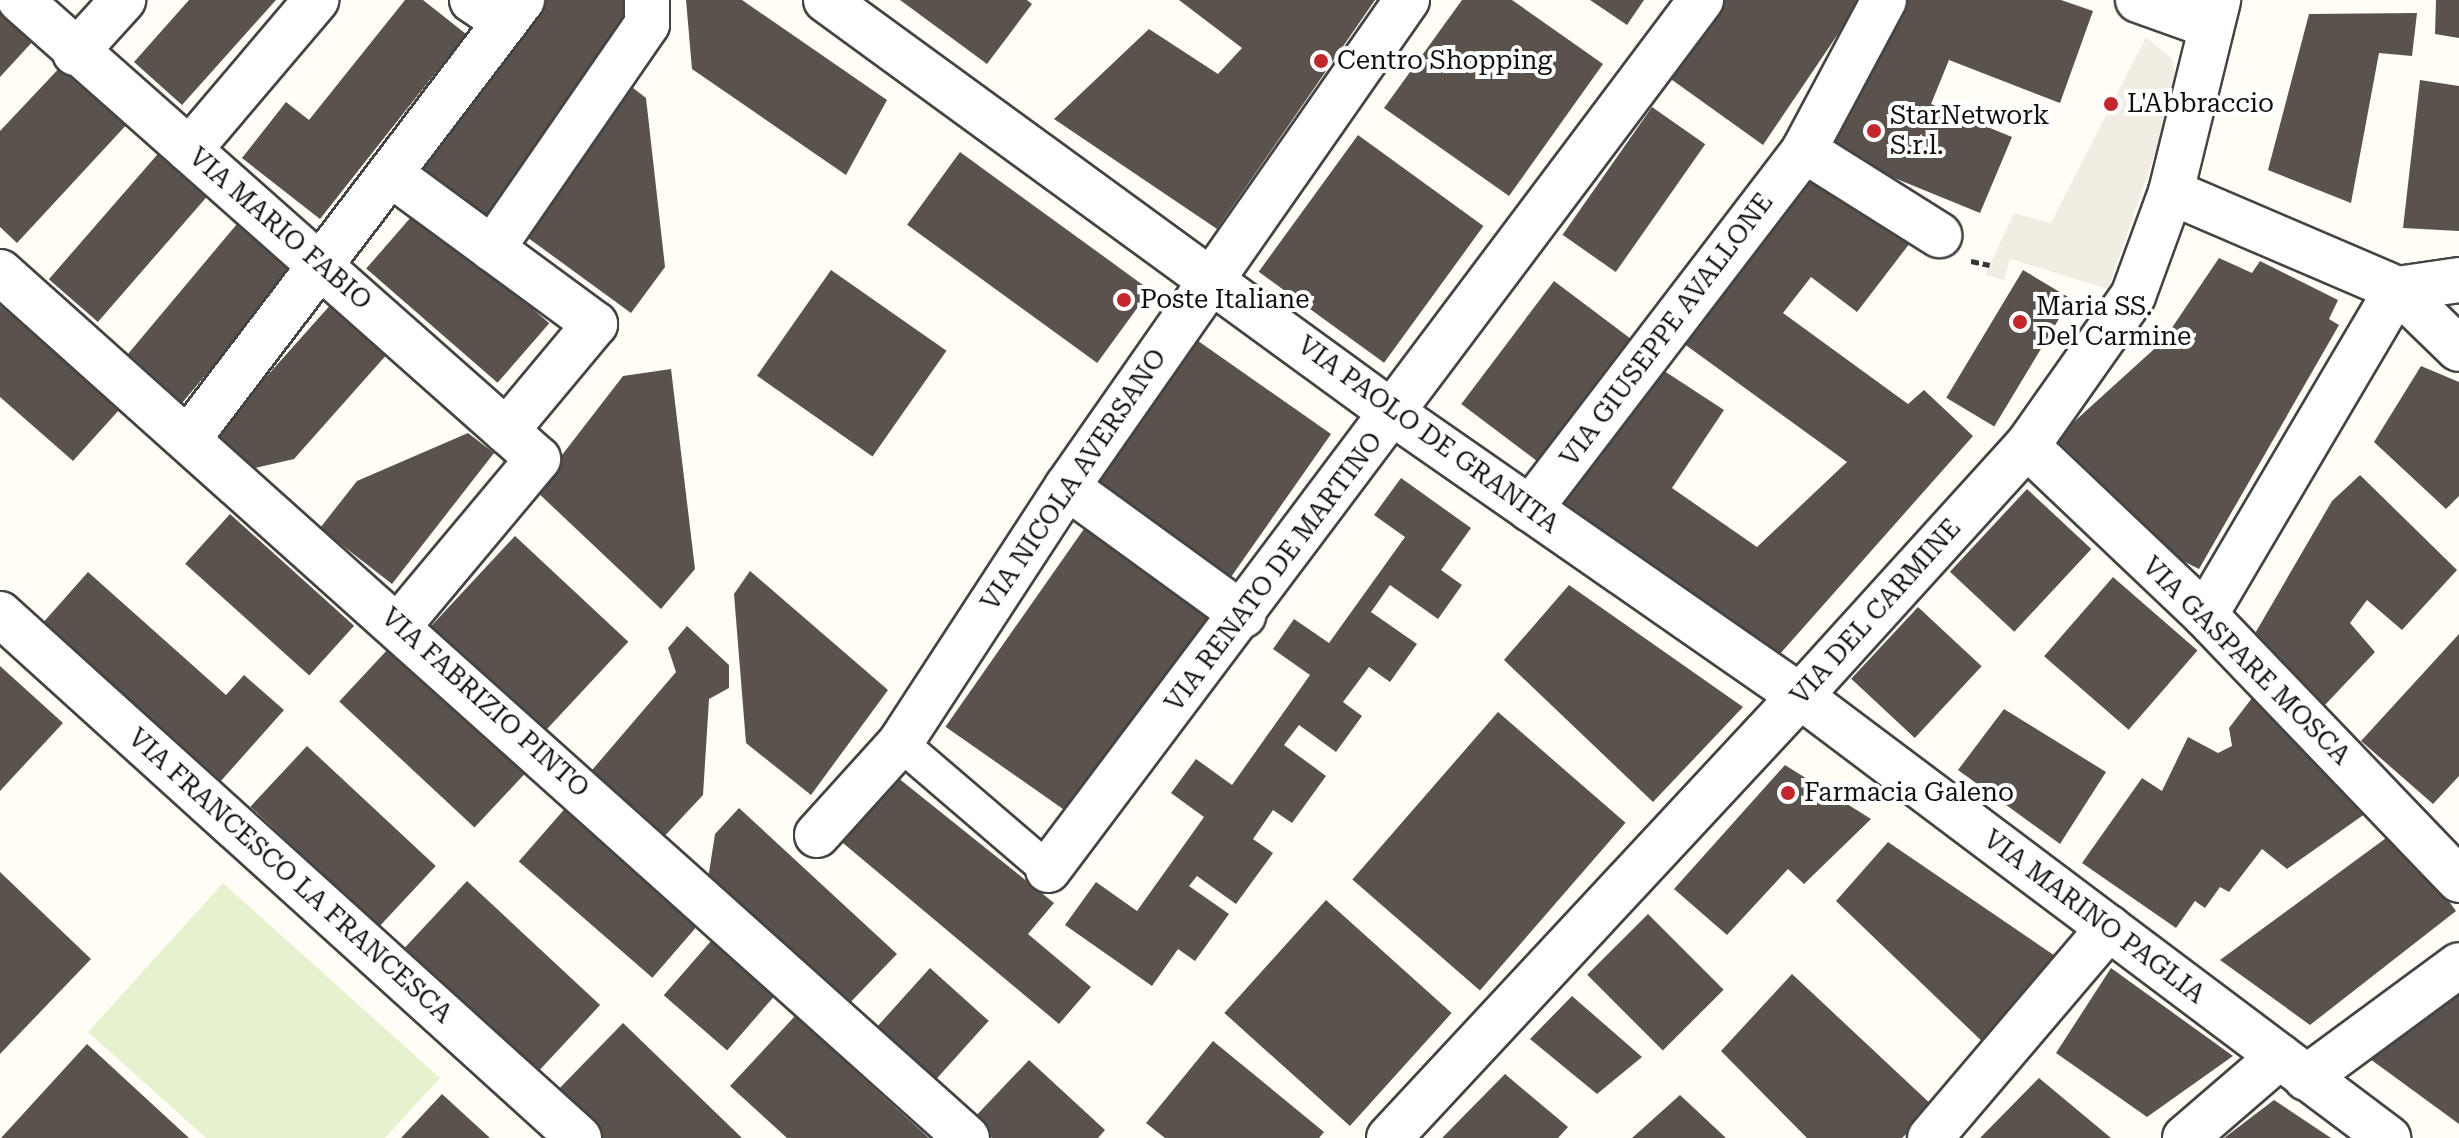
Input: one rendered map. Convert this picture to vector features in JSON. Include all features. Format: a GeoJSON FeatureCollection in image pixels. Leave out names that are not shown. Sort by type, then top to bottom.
{"type":"FeatureCollection","features":[{"type":"Feature","properties":{"kind":"street","name":"VIA MARIO FABIO"},"geometry":{"type":"LineString","coordinates":[[20,0],[75,53],[324,266],[522,445]]}},
{"type":"Feature","properties":{"kind":"street"},"geometry":{"type":"LineString","coordinates":[[75,53],[123,0]]}},
{"type":"Feature","properties":{"kind":"street"},"geometry":{"type":"LineString","coordinates":[[189,150],[316,0]]}},
{"type":"Feature","properties":{"kind":"street"},"geometry":{"type":"LineString","coordinates":[[492,249],[647,24],[647,0]]}},
{"type":"Feature","properties":{"kind":"street","name":"VIA PAOLO DE GRANITA"},"geometry":{"type":"LineString","coordinates":[[826,0],[1213,277],[1394,414],[1800,696]]}},
{"type":"Feature","properties":{"kind":"street","name":"VIA NICOLA AVERSANO"},"geometry":{"type":"LineString","coordinates":[[817,835],[900,743],[1067,487],[1407,0]]}},
{"type":"Feature","properties":{"kind":"street","name":"VIA RENATO DE MARTINO"},"geometry":{"type":"LineString","coordinates":[[900,743],[1048,870],[1394,414],[1701,0]]}},
{"type":"Feature","properties":{"kind":"street","name":"VIA GIUSEPPE AVALLONE"},"geometry":{"type":"LineString","coordinates":[[1530,509],[1804,150],[1884,0]]}},
{"type":"Feature","properties":{"kind":"street"},"geometry":{"type":"LineString","coordinates":[[2138,0],[2213,13]]}},
{"type":"Feature","properties":{"kind":"street"},"geometry":{"type":"LineString","coordinates":[[188,439],[392,175],[500,7]]}},
{"type":"Feature","properties":{"kind":"street","name":"VIA DEL CARMINE"},"geometry":{"type":"LineString","coordinates":[[1389,1138],[1800,696],[2027,446],[2133,296],[2171,192],[2213,13]]}},
{"type":"Feature","properties":{"kind":"street"},"geometry":{"type":"LineString","coordinates":[[1804,150],[1941,230]]}},
{"type":"Feature","properties":{"kind":"street"},"geometry":{"type":"LineString","coordinates":[[392,175],[595,324],[522,445],[399,625]]}},
{"type":"Feature","properties":{"kind":"street"},"geometry":{"type":"LineString","coordinates":[[2171,192],[2397,289],[2459,349]]}},
{"type":"Feature","properties":{"kind":"street","name":"VIA FABRIZIO PINTO"},"geometry":{"type":"LineString","coordinates":[[0,272],[399,625],[967,1138]]}},
{"type":"Feature","properties":{"kind":"street"},"geometry":{"type":"LineString","coordinates":[[2397,289],[2459,280]]}},
{"type":"Feature","properties":{"kind":"street"},"geometry":{"type":"LineString","coordinates":[[2205,615],[2397,289]]}},
{"type":"Feature","properties":{"kind":"street","name":"VIA GASPARE MOSCA"},"geometry":{"type":"LineString","coordinates":[[2027,446],[2205,615],[2459,880]]}},
{"type":"Feature","properties":{"kind":"street"},"geometry":{"type":"LineString","coordinates":[[1067,487],[1243,615]]}},
{"type":"Feature","properties":{"kind":"street","name":"VIA FRANCESCO LA FRANCESCA"},"geometry":{"type":"LineString","coordinates":[[0,614],[579,1138]]}},
{"type":"Feature","properties":{"kind":"street","name":"VIA MARINO PAGLIA"},"geometry":{"type":"LineString","coordinates":[[1800,696],[2388,1138]]}},
{"type":"Feature","properties":{"kind":"street"},"geometry":{"type":"LineString","coordinates":[[1930,1138],[2109,928]]}},
{"type":"Feature","properties":{"kind":"street"},"geometry":{"type":"LineString","coordinates":[[2185,1138],[2459,965]]}},
{"type":"Feature","properties":{"kind":"green space"},"geometry":{"type":"Polygon","coordinates":[[[223,883],[440,1078],[385,1138],[206,1138],[88,1032],[223,883]]]}},
{"type":"Feature","properties":{"kind":"shaded area"},"geometry":{"type":"Polygon","coordinates":[[[2146,37],[2172,59],[2177,89],[2108,289],[2010,259],[2004,280],[1985,275],[2014,213],[2051,223],[2146,37]]]}},
{"type":"Feature","properties":{"kind":"building"},"geometry":{"type":"Polygon","coordinates":[[[189,0],[276,0],[182,105],[134,62],[189,0]]]}},
{"type":"Feature","properties":{"kind":"building"},"geometry":{"type":"Polygon","coordinates":[[[405,0],[423,0],[466,34],[320,219],[242,158],[286,102],[309,120],[405,0]]]}},
{"type":"Feature","properties":{"kind":"building"},"geometry":{"type":"Polygon","coordinates":[[[544,0],[631,0],[632,17],[483,224],[420,174],[544,0]]]}},
{"type":"Feature","properties":{"kind":"building"},"geometry":{"type":"Polygon","coordinates":[[[686,0],[742,0],[887,100],[846,175],[692,69],[686,0]]]}},
{"type":"Feature","properties":{"kind":"building"},"geometry":{"type":"Polygon","coordinates":[[[900,0],[1027,0],[1032,4],[987,64],[900,0]]]}},
{"type":"Feature","properties":{"kind":"building"},"geometry":{"type":"Polygon","coordinates":[[[1179,0],[1375,0],[1217,229],[1054,119],[1149,29],[1218,74],[1242,48],[1179,0]]]}},
{"type":"Feature","properties":{"kind":"building"},"geometry":{"type":"Polygon","coordinates":[[[1462,0],[1512,0],[1603,64],[1509,196],[1384,108],[1462,0]]]}},
{"type":"Feature","properties":{"kind":"building"},"geometry":{"type":"Polygon","coordinates":[[[1590,0],[1644,0],[1627,25],[1590,0]]]}},
{"type":"Feature","properties":{"kind":"building"},"geometry":{"type":"Polygon","coordinates":[[[1722,0],[1861,0],[1763,145],[1668,77],[1722,0]]]}},
{"type":"Feature","properties":{"kind":"building"},"geometry":{"type":"Polygon","coordinates":[[[1907,0],[2061,0],[2093,11],[2060,103],[1949,60],[1931,104],[2012,137],[1980,213],[1821,148],[1907,0]]]}},
{"type":"Feature","properties":{"kind":"building"},"geometry":{"type":"Polygon","coordinates":[[[2436,0],[2459,0],[2459,38],[2435,34],[2436,0]]]}},
{"type":"Feature","properties":{"kind":"building"},"geometry":{"type":"Polygon","coordinates":[[[0,6],[35,39],[0,77],[0,6]]]}},
{"type":"Feature","properties":{"kind":"building"},"geometry":{"type":"Polygon","coordinates":[[[2417,13],[2412,56],[2379,53],[2351,203],[2268,170],[2309,14],[2417,13]]]}},
{"type":"Feature","properties":{"kind":"building"},"geometry":{"type":"Polygon","coordinates":[[[65,62],[130,121],[17,243],[0,227],[0,131],[65,62]]]}},
{"type":"Feature","properties":{"kind":"building"},"geometry":{"type":"Polygon","coordinates":[[[2420,80],[2459,86],[2459,231],[2403,228],[2420,80]]]}},
{"type":"Feature","properties":{"kind":"building"},"geometry":{"type":"Polygon","coordinates":[[[628,84],[646,98],[665,267],[631,313],[520,232],[628,84]]]}},
{"type":"Feature","properties":{"kind":"building"},"geometry":{"type":"Polygon","coordinates":[[[1652,107],[1705,144],[1616,272],[1563,235],[1652,107]]]}},
{"type":"Feature","properties":{"kind":"building"},"geometry":{"type":"Polygon","coordinates":[[[1358,135],[1483,226],[1384,363],[1259,272],[1358,135]]]}},
{"type":"Feature","properties":{"kind":"building"},"geometry":{"type":"Polygon","coordinates":[[[163,148],[212,191],[98,322],[49,279],[163,148]]]}},
{"type":"Feature","properties":{"kind":"building"},"geometry":{"type":"Polygon","coordinates":[[[960,152],[1150,290],[1097,363],[907,225],[960,152]]]}},
{"type":"Feature","properties":{"kind":"building"},"geometry":{"type":"Polygon","coordinates":[[[1808,165],[1910,243],[1857,312],[1811,277],[1783,313],[1908,404],[1924,390],[1973,436],[1779,655],[1557,498],[1649,361],[1724,410],[1672,488],[1757,547],[1847,462],[1676,338],[1808,165]]]}},
{"type":"Feature","properties":{"kind":"building"},"geometry":{"type":"Polygon","coordinates":[[[418,209],[549,323],[497,383],[366,269],[418,209]]]}},
{"type":"Feature","properties":{"kind":"building"},"geometry":{"type":"Polygon","coordinates":[[[242,218],[298,265],[182,404],[126,357],[242,218]]]}},
{"type":"Feature","properties":{"kind":"building"},"geometry":{"type":"Polygon","coordinates":[[[2219,258],[2252,273],[2260,261],[2338,300],[2329,319],[2339,325],[2199,569],[2185,562],[2174,572],[2123,529],[2136,516],[2055,439],[2163,341],[2219,258]]]}},
{"type":"Feature","properties":{"kind":"building"},"geometry":{"type":"Polygon","coordinates":[[[831,270],[947,351],[873,457],[757,376],[831,270]]]}},
{"type":"Feature","properties":{"kind":"building"},"geometry":{"type":"Polygon","coordinates":[[[2023,270],[2071,299],[1994,427],[1946,398],[2023,270]]]}},
{"type":"Feature","properties":{"kind":"building"},"geometry":{"type":"Polygon","coordinates":[[[1554,281],[1643,348],[1550,471],[1461,404],[1554,281]]]}},
{"type":"Feature","properties":{"kind":"building"},"geometry":{"type":"Polygon","coordinates":[[[333,302],[389,352],[294,459],[255,468],[216,433],[333,302]]]}},
{"type":"Feature","properties":{"kind":"building"},"geometry":{"type":"Polygon","coordinates":[[[0,305],[119,410],[73,461],[0,397],[0,305]]]}},
{"type":"Feature","properties":{"kind":"building"},"geometry":{"type":"Polygon","coordinates":[[[1191,336],[1331,434],[1231,577],[1091,479],[1191,336]]]}},
{"type":"Feature","properties":{"kind":"building"},"geometry":{"type":"Polygon","coordinates":[[[2421,366],[2459,382],[2459,496],[2446,509],[2374,442],[2421,366]]]}},
{"type":"Feature","properties":{"kind":"building"},"geometry":{"type":"Polygon","coordinates":[[[671,369],[695,569],[661,609],[535,490],[623,376],[671,369]]]}},
{"type":"Feature","properties":{"kind":"building"},"geometry":{"type":"Polygon","coordinates":[[[468,433],[494,453],[392,584],[320,528],[357,481],[468,433]]]}},
{"type":"Feature","properties":{"kind":"building"},"geometry":{"type":"Polygon","coordinates":[[[2360,475],[2457,570],[2402,630],[2367,600],[2350,623],[2375,652],[2324,706],[2250,642],[2332,501],[2360,475]]]}},
{"type":"Feature","properties":{"kind":"building"},"geometry":{"type":"Polygon","coordinates":[[[1401,478],[1471,528],[1441,570],[1462,585],[1438,619],[1390,585],[1371,612],[1417,644],[1390,682],[1369,667],[1343,702],[1362,716],[1336,752],[1299,725],[1284,745],[1326,776],[1292,823],[1273,810],[1253,839],[1273,853],[1236,904],[1197,876],[1189,886],[1229,914],[1195,961],[1178,949],[1152,986],[1065,925],[1096,882],[1137,911],[1204,817],[1171,793],[1196,759],[1232,785],[1310,675],[1273,649],[1294,619],[1329,643],[1405,537],[1374,515],[1401,478]]]}},
{"type":"Feature","properties":{"kind":"building"},"geometry":{"type":"Polygon","coordinates":[[[2027,489],[2091,549],[2014,632],[1950,572],[2027,489]]]}},
{"type":"Feature","properties":{"kind":"building"},"geometry":{"type":"Polygon","coordinates":[[[230,514],[354,626],[309,676],[185,564],[230,514]]]}},
{"type":"Feature","properties":{"kind":"building"},"geometry":{"type":"Polygon","coordinates":[[[1086,526],[1211,614],[1071,814],[945,727],[1086,526]]]}},
{"type":"Feature","properties":{"kind":"building"},"geometry":{"type":"Polygon","coordinates":[[[515,536],[628,642],[544,732],[430,627],[515,536]]]}},
{"type":"Feature","properties":{"kind":"building"},"geometry":{"type":"Polygon","coordinates":[[[750,571],[888,690],[811,795],[746,743],[734,594],[750,571]]]}},
{"type":"Feature","properties":{"kind":"building"},"geometry":{"type":"Polygon","coordinates":[[[88,572],[226,695],[244,675],[284,710],[220,782],[41,625],[88,572]]]}},
{"type":"Feature","properties":{"kind":"building"},"geometry":{"type":"Polygon","coordinates":[[[2113,577],[2198,650],[2129,730],[2044,656],[2113,577]]]}},
{"type":"Feature","properties":{"kind":"building"},"geometry":{"type":"Polygon","coordinates":[[[1569,585],[1743,707],[1653,802],[1504,660],[1569,585]]]}},
{"type":"Feature","properties":{"kind":"building"},"geometry":{"type":"Polygon","coordinates":[[[1918,607],[1982,666],[1915,738],[1851,679],[1918,607]]]}},
{"type":"Feature","properties":{"kind":"building"},"geometry":{"type":"Polygon","coordinates":[[[687,626],[729,665],[729,688],[709,699],[703,795],[659,842],[587,776],[676,672],[668,648],[687,626]]]}},
{"type":"Feature","properties":{"kind":"building"},"geometry":{"type":"Polygon","coordinates":[[[2459,634],[2459,776],[2433,804],[2361,741],[2459,634]]]}},
{"type":"Feature","properties":{"kind":"building"},"geometry":{"type":"Polygon","coordinates":[[[389,648],[524,774],[475,828],[339,701],[389,648]]]}},
{"type":"Feature","properties":{"kind":"building"},"geometry":{"type":"Polygon","coordinates":[[[0,666],[63,723],[0,791],[0,666]]]}},
{"type":"Feature","properties":{"kind":"building"},"geometry":{"type":"Polygon","coordinates":[[[2252,698],[2369,811],[2287,869],[2262,849],[2229,892],[2220,887],[2205,908],[2195,901],[2176,928],[2082,863],[2142,778],[2162,791],[2188,737],[2218,753],[2232,746],[2229,728],[2252,698]]]}},
{"type":"Feature","properties":{"kind":"building"},"geometry":{"type":"Polygon","coordinates":[[[2004,709],[2106,772],[2060,844],[1958,770],[2004,709]]]}},
{"type":"Feature","properties":{"kind":"building"},"geometry":{"type":"Polygon","coordinates":[[[1498,712],[1626,823],[1480,990],[1352,880],[1498,712]]]}},
{"type":"Feature","properties":{"kind":"building"},"geometry":{"type":"Polygon","coordinates":[[[307,746],[436,866],[379,927],[250,807],[307,746]]]}},
{"type":"Feature","properties":{"kind":"building"},"geometry":{"type":"Polygon","coordinates":[[[1785,765],[1871,819],[1804,884],[1788,869],[1727,935],[1674,889],[1785,765]]]}},
{"type":"Feature","properties":{"kind":"building"},"geometry":{"type":"Polygon","coordinates":[[[892,773],[1054,903],[1028,934],[1091,987],[1059,1024],[837,838],[892,773]]]}},
{"type":"Feature","properties":{"kind":"building"},"geometry":{"type":"Polygon","coordinates":[[[568,805],[702,921],[652,978],[519,862],[568,805]]]}},
{"type":"Feature","properties":{"kind":"building"},"geometry":{"type":"Polygon","coordinates":[[[739,808],[897,954],[842,1011],[706,892],[715,834],[739,808]]]}},
{"type":"Feature","properties":{"kind":"building"},"geometry":{"type":"Polygon","coordinates":[[[2397,830],[2456,911],[2310,1025],[2220,960],[2397,830]]]}},
{"type":"Feature","properties":{"kind":"building"},"geometry":{"type":"Polygon","coordinates":[[[1888,842],[2067,964],[1990,1049],[1836,901],[1888,842]]]}},
{"type":"Feature","properties":{"kind":"building"},"geometry":{"type":"Polygon","coordinates":[[[0,872],[91,959],[0,1054],[0,872]]]}},
{"type":"Feature","properties":{"kind":"building"},"geometry":{"type":"Polygon","coordinates":[[[467,881],[600,1005],[537,1072],[404,948],[467,881]]]}},
{"type":"Feature","properties":{"kind":"building"},"geometry":{"type":"Polygon","coordinates":[[[1326,900],[1452,1013],[1350,1126],[1224,1013],[1326,900]]]}},
{"type":"Feature","properties":{"kind":"building"},"geometry":{"type":"Polygon","coordinates":[[[1648,914],[1724,990],[1663,1050],[1587,975],[1648,914]]]}},
{"type":"Feature","properties":{"kind":"building"},"geometry":{"type":"Polygon","coordinates":[[[711,941],[774,996],[727,1050],[664,995],[711,941]]]}},
{"type":"Feature","properties":{"kind":"building"},"geometry":{"type":"Polygon","coordinates":[[[930,968],[989,1021],[922,1095],[863,1042],[930,968]]]}},
{"type":"Feature","properties":{"kind":"building"},"geometry":{"type":"Polygon","coordinates":[[[2111,968],[2233,1056],[2147,1117],[2056,1053],[2111,968]]]}},
{"type":"Feature","properties":{"kind":"building"},"geometry":{"type":"Polygon","coordinates":[[[1792,974],[1934,1107],[1902,1138],[1807,1138],[1721,1051],[1792,974]]]}},
{"type":"Feature","properties":{"kind":"building"},"geometry":{"type":"Polygon","coordinates":[[[2459,978],[2459,1124],[2366,1056],[2459,978]]]}},
{"type":"Feature","properties":{"kind":"building"},"geometry":{"type":"Polygon","coordinates":[[[1572,996],[1642,1057],[1597,1094],[1530,1039],[1572,996]]]}},
{"type":"Feature","properties":{"kind":"building"},"geometry":{"type":"Polygon","coordinates":[[[795,1016],[929,1138],[787,1138],[730,1086],[795,1016]]]}},
{"type":"Feature","properties":{"kind":"building"},"geometry":{"type":"Polygon","coordinates":[[[623,1023],[742,1138],[598,1138],[553,1095],[623,1023]]]}},
{"type":"Feature","properties":{"kind":"building"},"geometry":{"type":"Polygon","coordinates":[[[1213,1041],[1324,1132],[1319,1138],[1165,1138],[1146,1123],[1213,1041]]]}},
{"type":"Feature","properties":{"kind":"building"},"geometry":{"type":"Polygon","coordinates":[[[87,1044],[189,1138],[1,1138],[87,1044]]]}},
{"type":"Feature","properties":{"kind":"building"},"geometry":{"type":"Polygon","coordinates":[[[1029,1060],[1105,1130],[1098,1138],[992,1138],[972,1120],[1029,1060]]]}},
{"type":"Feature","properties":{"kind":"building"},"geometry":{"type":"Polygon","coordinates":[[[1505,1074],[1568,1127],[1558,1138],[1442,1138],[1505,1074]]]}},
{"type":"Feature","properties":{"kind":"building"},"geometry":{"type":"Polygon","coordinates":[[[2039,1078],[2111,1138],[1980,1138],[2039,1078]]]}},
{"type":"Feature","properties":{"kind":"building"},"geometry":{"type":"Polygon","coordinates":[[[442,1094],[490,1138],[401,1138],[442,1094]]]}},
{"type":"Feature","properties":{"kind":"building"},"geometry":{"type":"Polygon","coordinates":[[[1680,1095],[1726,1138],[1632,1138],[1680,1095]]]}},
{"type":"Feature","properties":{"kind":"building"},"geometry":{"type":"Polygon","coordinates":[[[2274,1100],[2331,1138],[2224,1138],[2274,1100]]]}},
{"type":"Feature","properties":{"kind":"place","name":"Centro Shopping"},"geometry":{"type":"Point","coordinates":[1321,61]}},
{"type":"Feature","properties":{"kind":"place","name":"L'Abbraccio"},"geometry":{"type":"Point","coordinates":[2111,104]}},
{"type":"Feature","properties":{"kind":"place","name":"StarNetwork S.r.l."},"geometry":{"type":"Point","coordinates":[1874,131]}},
{"type":"Feature","properties":{"kind":"place","name":"Poste Italiane"},"geometry":{"type":"Point","coordinates":[1124,300]}},
{"type":"Feature","properties":{"kind":"place","name":"Maria SS. Del Carmine"},"geometry":{"type":"Point","coordinates":[2020,322]}},
{"type":"Feature","properties":{"kind":"place","name":"Farmacia Galeno"},"geometry":{"type":"Point","coordinates":[1788,793]}}]}
